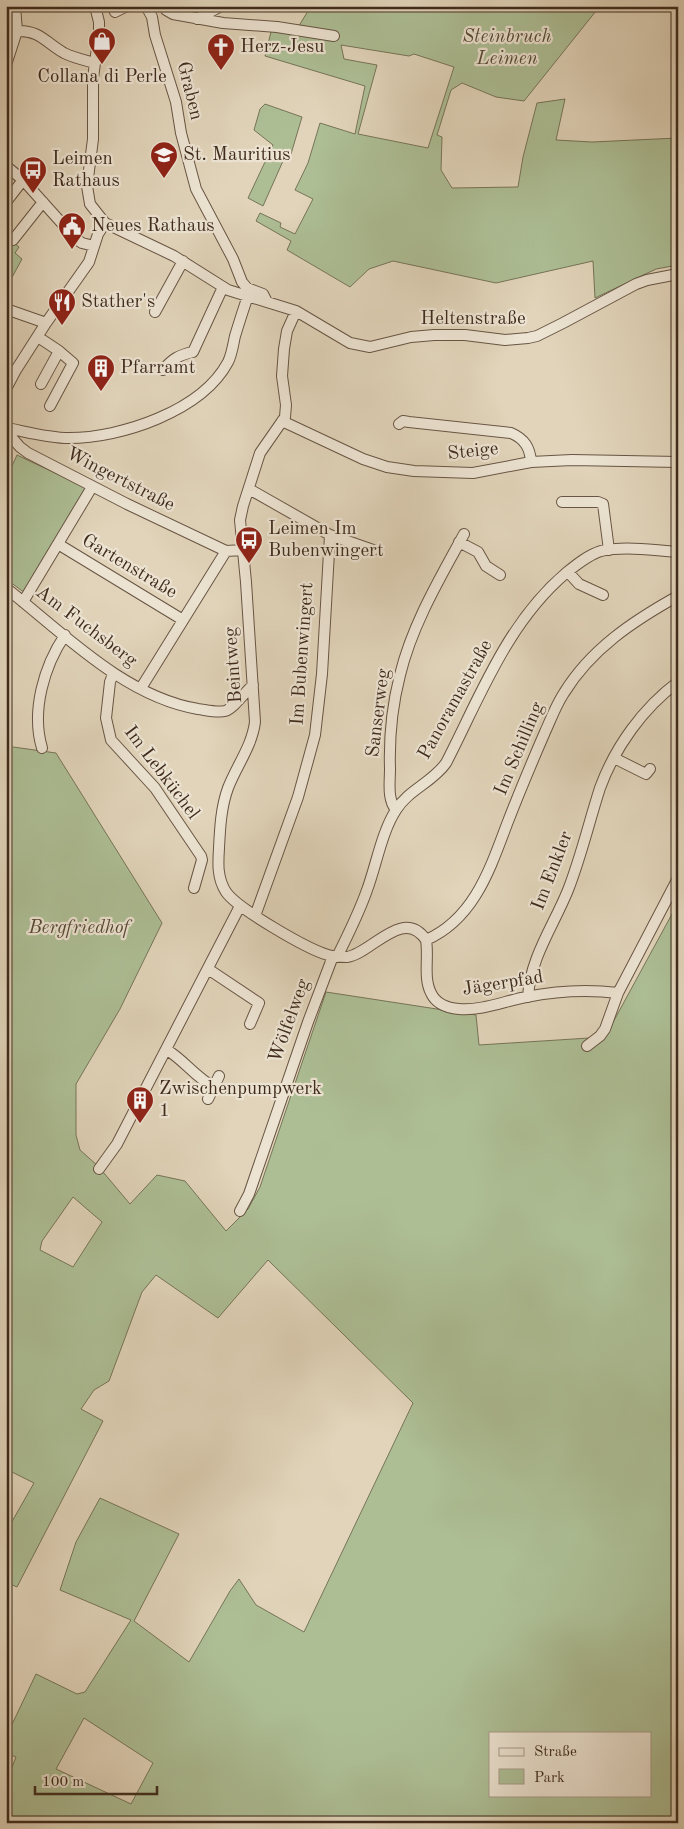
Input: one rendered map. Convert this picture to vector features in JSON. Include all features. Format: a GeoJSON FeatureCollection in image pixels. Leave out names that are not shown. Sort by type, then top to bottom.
{"type":"FeatureCollection","features":[{"type":"Feature","properties":{"kind":"street"},"geometry":{"type":"LineString","coordinates":[[6,65],[9,45],[17,31],[15,6]]}},
{"type":"Feature","properties":{"kind":"street"},"geometry":{"type":"LineString","coordinates":[[6,389],[10,374],[38,337],[89,262],[98,234],[105,223],[90,204],[87,192],[92,151],[92,86],[99,33],[99,22],[95,6]]}},
{"type":"Feature","properties":{"kind":"street"},"geometry":{"type":"LineString","coordinates":[[115,12],[127,6]]}},
{"type":"Feature","properties":{"kind":"street"},"geometry":{"type":"LineString","coordinates":[[197,19],[220,6]]}},
{"type":"Feature","properties":{"kind":"street"},"geometry":{"type":"LineString","coordinates":[[148,10],[166,8],[173,14],[197,19],[277,27],[334,36]]}},
{"type":"Feature","properties":{"kind":"street","name":"Graben"},"geometry":{"type":"LineString","coordinates":[[148,10],[176,102],[181,133],[196,190],[233,259],[242,282],[247,288],[263,294],[267,302]]}},
{"type":"Feature","properties":{"kind":"street"},"geometry":{"type":"LineString","coordinates":[[17,31],[40,35],[64,52],[95,63]]}},
{"type":"Feature","properties":{"kind":"street"},"geometry":{"type":"LineString","coordinates":[[6,166],[23,180],[78,241],[94,246]]}},
{"type":"Feature","properties":{"kind":"street"},"geometry":{"type":"LineString","coordinates":[[6,202],[23,180]]}},
{"type":"Feature","properties":{"kind":"street"},"geometry":{"type":"LineString","coordinates":[[13,240],[43,202]]}},
{"type":"Feature","properties":{"kind":"street","name":"Heltenstraße"},"geometry":{"type":"LineString","coordinates":[[105,223],[183,261],[223,288],[296,311],[350,343],[365,347],[383,345],[411,337],[434,335],[517,340],[542,334],[636,284],[678,274]]}},
{"type":"Feature","properties":{"kind":"street"},"geometry":{"type":"LineString","coordinates":[[155,312],[183,261]]}},
{"type":"Feature","properties":{"kind":"street"},"geometry":{"type":"LineString","coordinates":[[162,370],[172,359],[193,352],[223,288]]}},
{"type":"Feature","properties":{"kind":"street"},"geometry":{"type":"LineString","coordinates":[[7,431],[12,429],[60,438],[94,436],[123,430],[171,412],[202,393],[215,381],[224,368],[229,360],[248,296]]}},
{"type":"Feature","properties":{"kind":"street"},"geometry":{"type":"LineString","coordinates":[[6,309],[46,323]]}},
{"type":"Feature","properties":{"kind":"street","name":"Beintweg"},"geometry":{"type":"LineString","coordinates":[[296,311],[287,331],[284,349],[282,376],[286,409],[282,420],[260,453],[240,520],[256,714],[254,730],[225,797],[220,825],[218,864],[223,886],[231,898],[240,906],[311,948],[335,957]]}},
{"type":"Feature","properties":{"kind":"street"},"geometry":{"type":"LineString","coordinates":[[38,337],[73,363],[50,406]]}},
{"type":"Feature","properties":{"kind":"street"},"geometry":{"type":"LineString","coordinates":[[41,384],[59,351]]}},
{"type":"Feature","properties":{"kind":"street","name":"Steige"},"geometry":{"type":"LineString","coordinates":[[282,420],[351,454],[374,463],[428,473],[474,473],[531,462],[572,460],[678,462]]}},
{"type":"Feature","properties":{"kind":"street"},"geometry":{"type":"LineString","coordinates":[[399,424],[403,421],[511,433],[526,443],[530,452],[531,462]]}},
{"type":"Feature","properties":{"kind":"street","name":"Wingertstraße"},"geometry":{"type":"LineString","coordinates":[[7,431],[23,450],[226,551]]}},
{"type":"Feature","properties":{"kind":"street"},"geometry":{"type":"LineString","coordinates":[[24,602],[92,486]]}},
{"type":"Feature","properties":{"kind":"street"},"geometry":{"type":"LineString","coordinates":[[249,489],[330,535],[373,550]]}},
{"type":"Feature","properties":{"kind":"street"},"geometry":{"type":"LineString","coordinates":[[562,502],[598,502],[604,504],[609,550]]}},
{"type":"Feature","properties":{"kind":"street","name":"Im Bubenwingert"},"geometry":{"type":"LineString","coordinates":[[255,916],[298,797],[315,735],[322,674],[330,535]]}},
{"type":"Feature","properties":{"kind":"street","name":"Sanserweg"},"geometry":{"type":"LineString","coordinates":[[396,810],[392,805],[390,796],[389,756],[391,725],[400,675],[419,622],[462,538],[478,552],[486,566],[500,574]]}},
{"type":"Feature","properties":{"kind":"street","name":"Gartenstraße"},"geometry":{"type":"LineString","coordinates":[[58,544],[183,620]]}},
{"type":"Feature","properties":{"kind":"street"},"geometry":{"type":"LineString","coordinates":[[140,688],[226,551],[243,550]]}},
{"type":"Feature","properties":{"kind":"street","name":"Panoramastraße"},"geometry":{"type":"LineString","coordinates":[[335,957],[361,907],[390,821],[396,810],[410,794],[442,768],[508,641],[535,605],[568,572],[594,554],[609,550],[678,552]]}},
{"type":"Feature","properties":{"kind":"street"},"geometry":{"type":"LineString","coordinates":[[568,572],[579,584],[603,595]]}},
{"type":"Feature","properties":{"kind":"street","name":"Am Fuchsberg"},"geometry":{"type":"LineString","coordinates":[[6,588],[113,674],[171,703],[222,711],[231,707],[253,685]]}},
{"type":"Feature","properties":{"kind":"street","name":"Im Schilling"},"geometry":{"type":"LineString","coordinates":[[426,940],[441,933],[455,922],[472,901],[486,878],[555,708],[569,685],[587,663],[611,640],[634,622],[678,596]]}},
{"type":"Feature","properties":{"kind":"street"},"geometry":{"type":"LineString","coordinates":[[42,748],[39,739],[38,720],[41,694],[55,650],[65,635]]}},
{"type":"Feature","properties":{"kind":"street","name":"Im Lebküchel"},"geometry":{"type":"LineString","coordinates":[[113,674],[110,682],[106,718],[110,738],[155,788],[201,856],[202,860],[194,888]]}},
{"type":"Feature","properties":{"kind":"street","name":"Im Enkler"},"geometry":{"type":"LineString","coordinates":[[528,996],[535,963],[572,879],[601,787],[614,758],[642,717],[655,702],[678,682]]}},
{"type":"Feature","properties":{"kind":"street"},"geometry":{"type":"LineString","coordinates":[[614,758],[647,775]]}},
{"type":"Feature","properties":{"kind":"street"},"geometry":{"type":"LineString","coordinates":[[587,1046],[603,1033],[618,993],[678,878]]}},
{"type":"Feature","properties":{"kind":"street"},"geometry":{"type":"LineString","coordinates":[[99,1169],[114,1148],[167,1050],[240,906]]}},
{"type":"Feature","properties":{"kind":"street"},"geometry":{"type":"LineString","coordinates":[[335,957],[356,954],[389,932],[396,930],[414,930],[426,940]]}},
{"type":"Feature","properties":{"kind":"street","name":"Jägerpfad"},"geometry":{"type":"LineString","coordinates":[[426,940],[428,985],[433,997],[442,1005],[451,1008],[470,1009],[528,996],[576,991],[618,993]]}},
{"type":"Feature","properties":{"kind":"street","name":"Wölfelweg"},"geometry":{"type":"LineString","coordinates":[[240,1211],[251,1189],[308,1022],[335,957]]}},
{"type":"Feature","properties":{"kind":"street"},"geometry":{"type":"LineString","coordinates":[[208,969],[260,999],[250,1024]]}},
{"type":"Feature","properties":{"kind":"street"},"geometry":{"type":"LineString","coordinates":[[167,1050],[177,1056],[205,1082],[214,1087]]}},
{"type":"Feature","properties":{"kind":"street"},"geometry":{"type":"LineString","coordinates":[[208,1099],[219,1076]]}},
{"type":"Feature","properties":{"kind":"green space","name":"Steinbruch Leimen"},"geometry":{"type":"Polygon","coordinates":[[[311,6],[600,6],[524,101],[496,97],[462,83],[451,90],[437,135],[442,137],[441,170],[452,188],[518,187],[523,157],[537,103],[565,99],[556,140],[592,142],[678,138],[678,265],[656,269],[595,298],[593,261],[496,283],[393,261],[369,269],[350,287],[287,250],[291,241],[256,221],[260,213],[281,223],[280,227],[295,234],[313,199],[295,190],[308,163],[320,123],[355,134],[365,86],[265,56],[272,28],[297,29],[311,6]],[[341,45],[344,59],[377,65],[358,134],[428,148],[454,67],[414,54],[409,56],[341,45]]]}},
{"type":"Feature","properties":{"kind":"green space"},"geometry":{"type":"Polygon","coordinates":[[[265,104],[302,117],[291,154],[287,152],[263,206],[248,198],[273,145],[254,130],[260,109],[265,104]]]}},
{"type":"Feature","properties":{"kind":"green space"},"geometry":{"type":"Polygon","coordinates":[[[6,237],[19,247],[15,253],[22,259],[10,281],[6,279],[6,237]]]}},
{"type":"Feature","properties":{"kind":"green space"},"geometry":{"type":"Polygon","coordinates":[[[17,455],[87,488],[25,593],[6,579],[6,479],[17,455]]]}},
{"type":"Feature","properties":{"kind":"green space","name":"Bergfriedhof"},"geometry":{"type":"Polygon","coordinates":[[[6,746],[56,753],[162,923],[120,1009],[76,1084],[76,1135],[80,1150],[98,1166],[130,1204],[157,1175],[185,1181],[226,1231],[248,1209],[260,1187],[326,992],[476,1015],[479,1045],[605,1037],[678,903],[678,1823],[6,1823],[6,1783],[16,1757],[6,1753],[6,1737],[36,1674],[77,1694],[85,1692],[131,1620],[60,1590],[76,1542],[100,1498],[179,1534],[134,1621],[189,1662],[230,1591],[239,1579],[256,1605],[304,1632],[413,1403],[268,1260],[218,1318],[156,1275],[142,1292],[109,1381],[94,1390],[81,1409],[103,1421],[17,1587],[6,1582],[6,1532],[34,1483],[6,1469],[6,746]],[[73,1197],[42,1241],[40,1250],[73,1267],[102,1222],[73,1197]],[[84,1718],[56,1769],[131,1804],[153,1763],[84,1718]]]}},
{"type":"Feature","properties":{"kind":"place","name":"Collana di Perle"},"geometry":{"type":"Point","coordinates":[102,65]}},
{"type":"Feature","properties":{"kind":"place","name":"Herz-Jesu"},"geometry":{"type":"Point","coordinates":[221,71]}},
{"type":"Feature","properties":{"kind":"place","name":"St. Mauritius"},"geometry":{"type":"Point","coordinates":[164,179]}},
{"type":"Feature","properties":{"kind":"place","name":"Leimen Rathaus"},"geometry":{"type":"Point","coordinates":[33,194]}},
{"type":"Feature","properties":{"kind":"place","name":"Neues Rathaus"},"geometry":{"type":"Point","coordinates":[72,250]}},
{"type":"Feature","properties":{"kind":"place","name":"Stather's"},"geometry":{"type":"Point","coordinates":[62,326]}},
{"type":"Feature","properties":{"kind":"place","name":"Pfarramt"},"geometry":{"type":"Point","coordinates":[101,392]}},
{"type":"Feature","properties":{"kind":"place","name":"Leimen Im Bubenwingert"},"geometry":{"type":"Point","coordinates":[249,564]}},
{"type":"Feature","properties":{"kind":"place","name":"Zwischenpumpwerk 1"},"geometry":{"type":"Point","coordinates":[140,1124]}}]}
